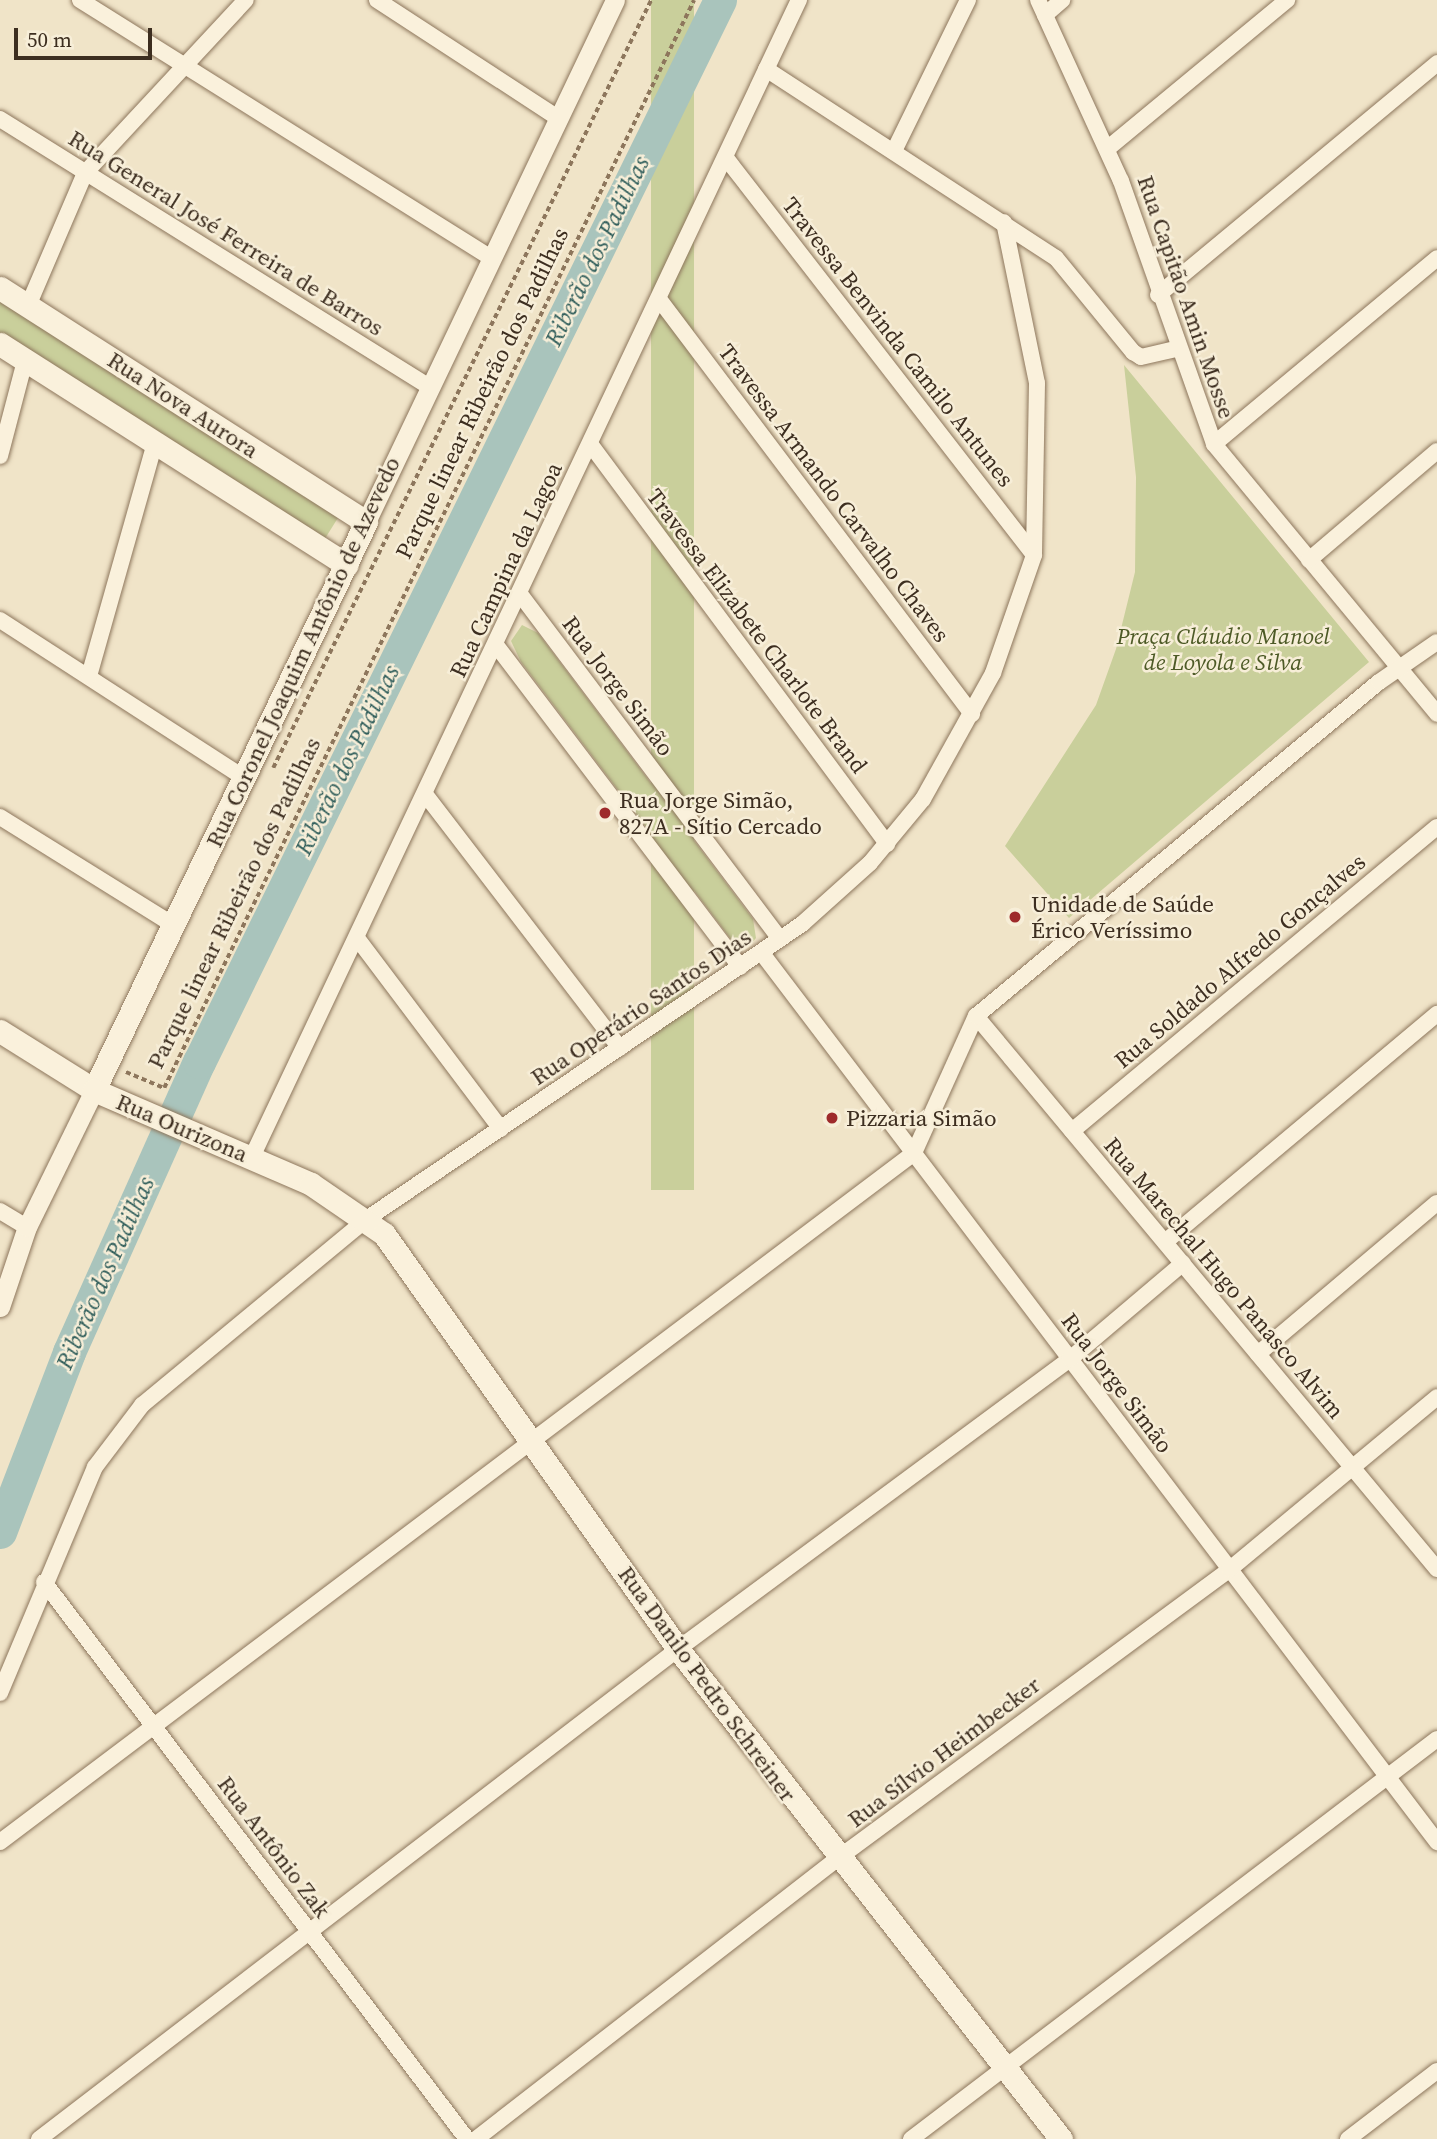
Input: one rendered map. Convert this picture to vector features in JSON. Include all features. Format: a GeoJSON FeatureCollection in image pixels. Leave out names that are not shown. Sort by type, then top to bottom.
{"type":"FeatureCollection","features":[{"type":"Feature","properties":{"kind":"main road","name":"Rua Nova Aurora"},"geometry":{"type":"LineString","coordinates":[[0,288],[366,522]]}},
{"type":"Feature","properties":{"kind":"main road","name":"Rua Nova Aurora"},"geometry":{"type":"LineString","coordinates":[[0,344],[347,565]]}},
{"type":"Feature","properties":{"kind":"main road","name":"Rua Coronel Joaquim Antônio de Azevedo"},"geometry":{"type":"LineString","coordinates":[[94,1090],[175,926],[366,522]]}},
{"type":"Feature","properties":{"kind":"main road","name":"Rua Ourizona"},"geometry":{"type":"LineString","coordinates":[[0,1031],[94,1090],[252,1157],[368,1218]]}},
{"type":"Feature","properties":{"kind":"main road"},"geometry":{"type":"LineString","coordinates":[[64,1071],[105,1065]]}},
{"type":"Feature","properties":{"kind":"main road","name":"Rua Danilo Pedro Schreiner"},"geometry":{"type":"LineString","coordinates":[[368,1218],[414,1273],[678,1649],[837,1859],[1061,2139]]}},
{"type":"Feature","properties":{"kind":"street"},"geometry":{"type":"LineString","coordinates":[[80,0],[490,257]]}},
{"type":"Feature","properties":{"kind":"street"},"geometry":{"type":"LineString","coordinates":[[28,306],[85,173],[181,63],[246,0]]}},
{"type":"Feature","properties":{"kind":"street"},"geometry":{"type":"LineString","coordinates":[[377,0],[558,118]]}},
{"type":"Feature","properties":{"kind":"street","name":"Rua Coronel Joaquim Antônio de Azevedo"},"geometry":{"type":"LineString","coordinates":[[366,522],[428,386],[615,0]]}},
{"type":"Feature","properties":{"kind":"street","name":"Rua Campina da Lagoa"},"geometry":{"type":"LineString","coordinates":[[252,1157],[799,0]]}},
{"type":"Feature","properties":{"kind":"street"},"geometry":{"type":"LineString","coordinates":[[894,151],[968,0]]}},
{"type":"Feature","properties":{"kind":"street"},"geometry":{"type":"LineString","coordinates":[[1042,7],[1062,0]]}},
{"type":"Feature","properties":{"kind":"street"},"geometry":{"type":"LineString","coordinates":[[1107,149],[1287,0]]}},
{"type":"Feature","properties":{"kind":"street","name":"Rua Capitão Amin Mosse"},"geometry":{"type":"LineString","coordinates":[[1042,7],[1107,149],[1176,349],[1214,444],[1437,713]]}},
{"type":"Feature","properties":{"kind":"street"},"geometry":{"type":"LineString","coordinates":[[1158,295],[1437,63]]}},
{"type":"Feature","properties":{"kind":"street"},"geometry":{"type":"LineString","coordinates":[[766,69],[1004,222],[1071,273],[1133,352],[1141,357],[1176,349]]}},
{"type":"Feature","properties":{"kind":"street","name":"Rua General José Ferreira de Barros"},"geometry":{"type":"LineString","coordinates":[[0,119],[428,386]]}},
{"type":"Feature","properties":{"kind":"street","name":"Travessa Benvinda Camilo Antunes"},"geometry":{"type":"LineString","coordinates":[[726,158],[1034,555]]}},
{"type":"Feature","properties":{"kind":"street","name":"Rua Operário Santos Dias"},"geometry":{"type":"LineString","coordinates":[[0,1693],[44,1582],[95,1468],[127,1420],[368,1218],[780,939],[887,844],[923,799],[972,715],[1012,633],[1034,555],[1037,383],[1004,222]]}},
{"type":"Feature","properties":{"kind":"street"},"geometry":{"type":"LineString","coordinates":[[1214,444],[1437,258]]}},
{"type":"Feature","properties":{"kind":"street","name":"Travessa Armando Carvalho Chaves"},"geometry":{"type":"LineString","coordinates":[[659,299],[972,715]]}},
{"type":"Feature","properties":{"kind":"street"},"geometry":{"type":"LineString","coordinates":[[0,456],[26,361]]}},
{"type":"Feature","properties":{"kind":"street"},"geometry":{"type":"LineString","coordinates":[[89,676],[155,443]]}},
{"type":"Feature","properties":{"kind":"street","name":"Travessa Elizabete Charlote Brand"},"geometry":{"type":"LineString","coordinates":[[590,445],[887,844]]}},
{"type":"Feature","properties":{"kind":"street"},"geometry":{"type":"LineString","coordinates":[[1309,559],[1437,451]]}},
{"type":"Feature","properties":{"kind":"street","name":"Rua Jorge Simão"},"geometry":{"type":"LineString","coordinates":[[520,594],[780,939]]}},
{"type":"Feature","properties":{"kind":"street"},"geometry":{"type":"LineString","coordinates":[[0,620],[243,778]]}},
{"type":"Feature","properties":{"kind":"street"},"geometry":{"type":"LineString","coordinates":[[0,1842],[529,1438],[914,1153],[976,1016],[1380,682],[1402,671],[1437,642]]}},
{"type":"Feature","properties":{"kind":"street"},"geometry":{"type":"LineString","coordinates":[[496,645],[740,967]]}},
{"type":"Feature","properties":{"kind":"street"},"geometry":{"type":"LineString","coordinates":[[425,794],[620,1048]]}},
{"type":"Feature","properties":{"kind":"street"},"geometry":{"type":"LineString","coordinates":[[0,817],[175,926]]}},
{"type":"Feature","properties":{"kind":"street","name":"Rua Soldado Alfredo Gonçalves"},"geometry":{"type":"LineString","coordinates":[[1072,1131],[1437,827]]}},
{"type":"Feature","properties":{"kind":"street"},"geometry":{"type":"LineString","coordinates":[[357,938],[501,1129]]}},
{"type":"Feature","properties":{"kind":"street","name":"Rua Jorge Simão"},"geometry":{"type":"LineString","coordinates":[[761,953],[1437,1842]]}},
{"type":"Feature","properties":{"kind":"street"},"geometry":{"type":"LineString","coordinates":[[1165,1242],[1437,1014]]}},
{"type":"Feature","properties":{"kind":"street","name":"Rua Marechal Hugo Panasco Alvim"},"geometry":{"type":"LineString","coordinates":[[976,1016],[1437,1569]]}},
{"type":"Feature","properties":{"kind":"street","name":"Rua Coronel Joaquim Antônio de Azevedo"},"geometry":{"type":"LineString","coordinates":[[0,1307],[27,1227],[94,1090]]}},
{"type":"Feature","properties":{"kind":"street"},"geometry":{"type":"LineString","coordinates":[[1258,1354],[1437,1203]]}},
{"type":"Feature","properties":{"kind":"street"},"geometry":{"type":"LineString","coordinates":[[0,1211],[27,1227]]}},
{"type":"Feature","properties":{"kind":"street"},"geometry":{"type":"LineString","coordinates":[[39,2139],[678,1649],[1070,1359],[1182,1264]]}},
{"type":"Feature","properties":{"kind":"street","name":"Rua Sílvio Heimbecker"},"geometry":{"type":"LineString","coordinates":[[476,2139],[837,1859],[1230,1569],[1437,1397]]}},
{"type":"Feature","properties":{"kind":"street","name":"Rua Antônio Zak"},"geometry":{"type":"LineString","coordinates":[[44,1582],[467,2139]]}},
{"type":"Feature","properties":{"kind":"street"},"geometry":{"type":"LineString","coordinates":[[911,2139],[1389,1779],[1437,1739]]}},
{"type":"Feature","properties":{"kind":"street"},"geometry":{"type":"LineString","coordinates":[[1348,2139],[1437,2071]]}},
{"type":"Feature","properties":{"kind":"path","name":"Parque linear Ribeirão dos Padilhas"},"geometry":{"type":"LineString","coordinates":[[271,772],[651,0]]}},
{"type":"Feature","properties":{"kind":"path","name":"Parque linear Ribeirão dos Padilhas"},"geometry":{"type":"LineString","coordinates":[[130,1059],[124,1071],[164,1088],[694,0]]}},
{"type":"Feature","properties":{"kind":"green space"},"geometry":{"type":"Polygon","coordinates":[[[651,0],[694,0],[694,1190],[651,1190],[651,0]]]}},
{"type":"Feature","properties":{"kind":"green space"},"geometry":{"type":"Polygon","coordinates":[[[0,302],[340,514],[324,540],[0,337],[0,302]]]}},
{"type":"Feature","properties":{"kind":"green space","name":"Praça Cláudio Manoel de Loyola e Silva"},"geometry":{"type":"Polygon","coordinates":[[[1124,365],[1369,662],[1069,918],[1005,846],[1096,705],[1116,649],[1135,572],[1136,477],[1124,365]]]}},
{"type":"Feature","properties":{"kind":"green space"},"geometry":{"type":"Polygon","coordinates":[[[522,625],[538,633],[753,919],[756,938],[750,945],[733,942],[521,662],[511,641],[522,625]]]}},
{"type":"Feature","properties":{"kind":"waterway","name":"Riberão dos Padilhas"},"geometry":{"type":"LineString","coordinates":[[0,1532],[69,1352],[199,1062],[720,0]]}},
{"type":"Feature","properties":{"kind":"place","name":"Rua Jorge Simão, 827A - Sítio Cercado"},"geometry":{"type":"Point","coordinates":[605,813]}},
{"type":"Feature","properties":{"kind":"place","name":"Unidade de Saúde Érico Veríssimo"},"geometry":{"type":"Point","coordinates":[1015,917]}},
{"type":"Feature","properties":{"kind":"place","name":"Pizzaria Simão"},"geometry":{"type":"Point","coordinates":[832,1118]}}]}
